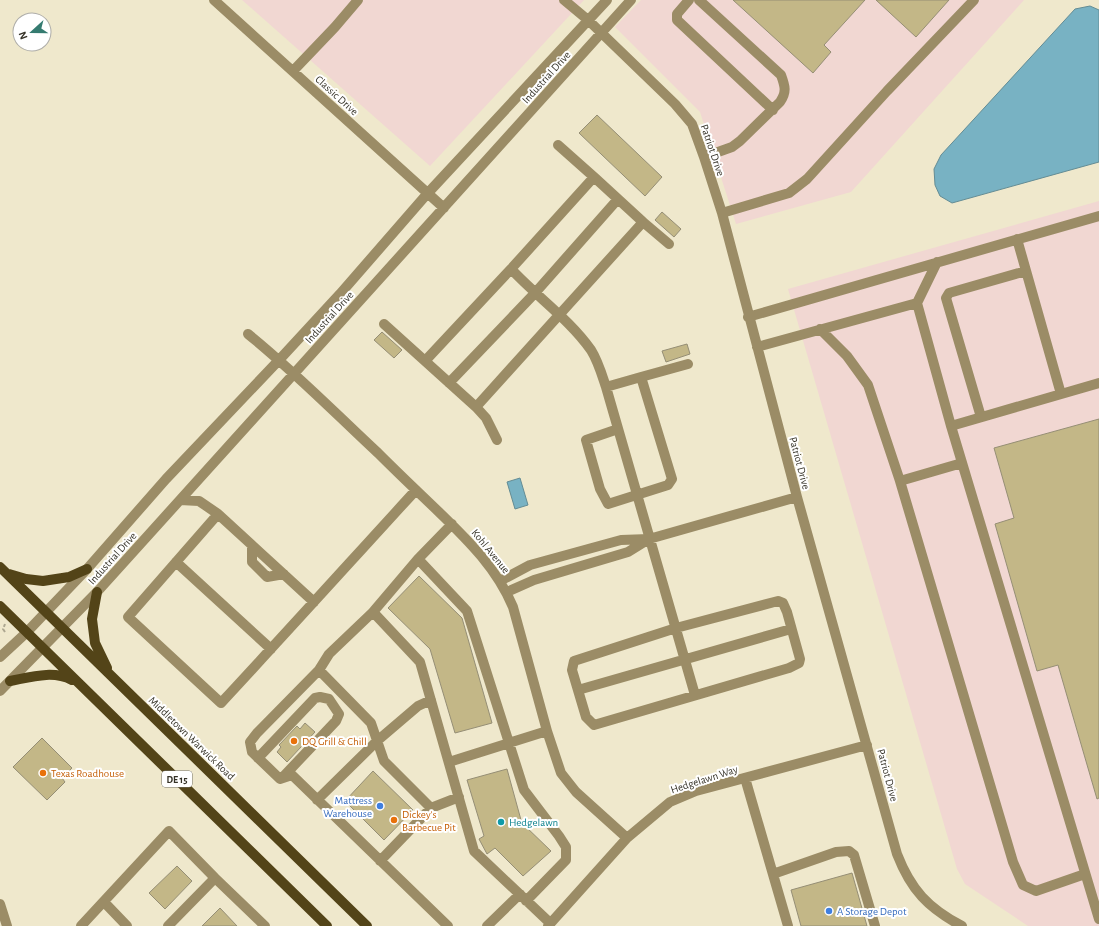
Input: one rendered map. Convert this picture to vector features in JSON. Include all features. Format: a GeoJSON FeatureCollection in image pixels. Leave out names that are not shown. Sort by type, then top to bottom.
{"type":"FeatureCollection","features":[{"type":"Feature","properties":{"kind":"main road"},"geometry":{"type":"LineString","coordinates":[[3,570],[26,580],[43,581],[69,578],[87,569]]}},
{"type":"Feature","properties":{"kind":"main road","name":"Middletown Warwick Road"},"geometry":{"type":"LineString","coordinates":[[3,570],[367,926]]}},
{"type":"Feature","properties":{"kind":"main road"},"geometry":{"type":"LineString","coordinates":[[97,592],[92,619],[95,643],[111,675]]}},
{"type":"Feature","properties":{"kind":"main road","name":"DE 15"},"geometry":{"type":"LineString","coordinates":[[0,606],[328,926]]}},
{"type":"Feature","properties":{"kind":"main road"},"geometry":{"type":"LineString","coordinates":[[10,681],[48,674],[64,676],[79,684]]}},
{"type":"Feature","properties":{"kind":"street","name":"Classic Drive"},"geometry":{"type":"LineString","coordinates":[[214,0],[444,208]]}},
{"type":"Feature","properties":{"kind":"street"},"geometry":{"type":"LineString","coordinates":[[293,71],[335,27],[358,0]]}},
{"type":"Feature","properties":{"kind":"street","name":"Patriot Drive"},"geometry":{"type":"LineString","coordinates":[[564,0],[588,20],[675,104],[692,124],[722,213],[797,497],[897,854],[909,880],[924,901],[935,910],[962,926]]}},
{"type":"Feature","properties":{"kind":"street","name":"Industrial Drive"},"geometry":{"type":"LineString","coordinates":[[0,657],[87,569],[166,479],[280,360],[427,194],[607,0]]}},
{"type":"Feature","properties":{"kind":"street","name":"Industrial Drive"},"geometry":{"type":"LineString","coordinates":[[0,691],[97,592],[602,34],[631,0]]}},
{"type":"Feature","properties":{"kind":"street"},"geometry":{"type":"LineString","coordinates":[[689,0],[677,14],[677,20],[773,110]]}},
{"type":"Feature","properties":{"kind":"street"},"geometry":{"type":"LineString","coordinates":[[699,0],[781,75],[785,86],[785,95],[773,110],[740,141],[732,147],[704,157]]}},
{"type":"Feature","properties":{"kind":"street"},"geometry":{"type":"LineString","coordinates":[[722,213],[789,193],[807,179],[887,91],[974,0]]}},
{"type":"Feature","properties":{"kind":"street"},"geometry":{"type":"LineString","coordinates":[[558,145],[669,244]]}},
{"type":"Feature","properties":{"kind":"street"},"geometry":{"type":"LineString","coordinates":[[425,361],[594,177]]}},
{"type":"Feature","properties":{"kind":"street"},"geometry":{"type":"LineString","coordinates":[[449,382],[534,293],[618,199]]}},
{"type":"Feature","properties":{"kind":"street"},"geometry":{"type":"LineString","coordinates":[[748,316],[1099,216]]}},
{"type":"Feature","properties":{"kind":"street"},"geometry":{"type":"LineString","coordinates":[[476,407],[643,222]]}},
{"type":"Feature","properties":{"kind":"street"},"geometry":{"type":"LineString","coordinates":[[1017,239],[1061,394]]}},
{"type":"Feature","properties":{"kind":"street"},"geometry":{"type":"LineString","coordinates":[[937,262],[917,303],[951,426],[1099,919]]}},
{"type":"Feature","properties":{"kind":"street"},"geometry":{"type":"LineString","coordinates":[[511,269],[534,293],[560,314],[592,351],[606,387],[695,695]]}},
{"type":"Feature","properties":{"kind":"street"},"geometry":{"type":"LineString","coordinates":[[981,417],[946,298],[949,293],[1026,271]]}},
{"type":"Feature","properties":{"kind":"street"},"geometry":{"type":"LineString","coordinates":[[757,347],[917,303]]}},
{"type":"Feature","properties":{"kind":"street"},"geometry":{"type":"LineString","coordinates":[[384,324],[476,407],[486,418],[497,440]]}},
{"type":"Feature","properties":{"kind":"street"},"geometry":{"type":"LineString","coordinates":[[820,329],[847,356],[868,385],[900,481],[1013,862],[1023,885],[1036,891],[1085,874]]}},
{"type":"Feature","properties":{"kind":"street","name":"Kohl Avenue"},"geometry":{"type":"LineString","coordinates":[[248,334],[294,373],[452,524],[473,545],[491,568],[507,592],[513,607],[561,773],[576,792],[627,838]]}},
{"type":"Feature","properties":{"kind":"street"},"geometry":{"type":"LineString","coordinates":[[606,387],[688,364]]}},
{"type":"Feature","properties":{"kind":"street"},"geometry":{"type":"LineString","coordinates":[[618,429],[586,440],[600,489],[608,504],[668,485],[672,479],[641,377]]}},
{"type":"Feature","properties":{"kind":"street"},"geometry":{"type":"LineString","coordinates":[[951,426],[1099,383]]}},
{"type":"Feature","properties":{"kind":"street"},"geometry":{"type":"LineString","coordinates":[[900,481],[962,463]]}},
{"type":"Feature","properties":{"kind":"street"},"geometry":{"type":"LineString","coordinates":[[218,514],[128,618],[221,704],[416,490]]}},
{"type":"Feature","properties":{"kind":"street"},"geometry":{"type":"LineString","coordinates":[[500,581],[530,565],[621,540],[650,539],[797,497]]}},
{"type":"Feature","properties":{"kind":"street"},"geometry":{"type":"LineString","coordinates":[[180,500],[199,501],[218,514],[314,602]]}},
{"type":"Feature","properties":{"kind":"street"},"geometry":{"type":"LineString","coordinates":[[280,779],[252,752],[250,742],[257,733],[320,670],[329,654],[373,612],[418,559],[452,524]]}},
{"type":"Feature","properties":{"kind":"street"},"geometry":{"type":"LineString","coordinates":[[507,592],[534,580],[628,552],[650,539]]}},
{"type":"Feature","properties":{"kind":"street"},"geometry":{"type":"LineString","coordinates":[[418,559],[467,611],[524,790],[566,847],[566,860],[523,898],[487,926]]}},
{"type":"Feature","properties":{"kind":"street"},"geometry":{"type":"LineString","coordinates":[[176,562],[271,649]]}},
{"type":"Feature","properties":{"kind":"street"},"geometry":{"type":"LineString","coordinates":[[778,601],[783,603],[787,612],[800,659],[799,663],[789,668],[594,725],[586,717],[572,670],[574,661],[676,628],[778,601]]}},
{"type":"Feature","properties":{"kind":"street"},"geometry":{"type":"LineString","coordinates":[[373,612],[420,662],[474,851],[549,925]]}},
{"type":"Feature","properties":{"kind":"street"},"geometry":{"type":"LineString","coordinates":[[578,690],[791,629]]}},
{"type":"Feature","properties":{"kind":"street"},"geometry":{"type":"LineString","coordinates":[[320,670],[371,723],[384,761],[431,808]]}},
{"type":"Feature","properties":{"kind":"street"},"geometry":{"type":"LineString","coordinates":[[258,758],[315,698],[320,697],[329,699],[339,714],[336,721],[280,779]]}},
{"type":"Feature","properties":{"kind":"street"},"geometry":{"type":"LineString","coordinates":[[317,800],[377,740],[418,706],[431,700]]}},
{"type":"Feature","properties":{"kind":"street"},"geometry":{"type":"LineString","coordinates":[[449,762],[548,732]]}},
{"type":"Feature","properties":{"kind":"street","name":"Hedgelawn Way"},"geometry":{"type":"LineString","coordinates":[[549,925],[627,838],[670,802],[696,791],[867,745]]}},
{"type":"Feature","properties":{"kind":"street"},"geometry":{"type":"LineString","coordinates":[[280,779],[292,775],[448,926]]}},
{"type":"Feature","properties":{"kind":"street"},"geometry":{"type":"LineString","coordinates":[[745,778],[788,926]]}},
{"type":"Feature","properties":{"kind":"street"},"geometry":{"type":"LineString","coordinates":[[380,861],[431,808],[459,797]]}},
{"type":"Feature","properties":{"kind":"street"},"geometry":{"type":"LineString","coordinates":[[85,925],[169,831],[265,926]]}},
{"type":"Feature","properties":{"kind":"street"},"geometry":{"type":"LineString","coordinates":[[773,874],[836,852],[849,851],[854,855],[875,926]]}},
{"type":"Feature","properties":{"kind":"street"},"geometry":{"type":"LineString","coordinates":[[168,926],[215,878]]}},
{"type":"Feature","properties":{"kind":"street"},"geometry":{"type":"LineString","coordinates":[[104,902],[128,926]]}},
{"type":"Feature","properties":{"kind":"street"},"geometry":{"type":"LineString","coordinates":[[1,909],[7,926]]}},
{"type":"Feature","properties":{"kind":"path"},"geometry":{"type":"LineString","coordinates":[[4,632],[1,628],[6,623]]}},
{"type":"Feature","properties":{"kind":"shaded area"},"geometry":{"type":"Polygon","coordinates":[[[242,0],[584,0],[430,166],[242,0]]]}},
{"type":"Feature","properties":{"kind":"shaded area"},"geometry":{"type":"Polygon","coordinates":[[[641,0],[1024,0],[851,192],[736,224],[700,112],[615,27],[641,0]]]}},
{"type":"Feature","properties":{"kind":"shaded area"},"geometry":{"type":"Polygon","coordinates":[[[1099,201],[1099,926],[1028,926],[965,884],[957,869],[788,289],[1099,201]]]}},
{"type":"Feature","properties":{"kind":"water"},"geometry":{"type":"Polygon","coordinates":[[[1090,6],[1099,10],[1099,162],[952,203],[940,196],[935,185],[934,169],[941,155],[1075,9],[1090,6]]]}},
{"type":"Feature","properties":{"kind":"water"},"geometry":{"type":"Polygon","coordinates":[[[520,478],[528,505],[515,509],[507,482],[520,478]]]}},
{"type":"Feature","properties":{"kind":"building"},"geometry":{"type":"Polygon","coordinates":[[[733,0],[865,0],[824,45],[831,52],[813,73],[733,0]]]}},
{"type":"Feature","properties":{"kind":"building"},"geometry":{"type":"Polygon","coordinates":[[[876,0],[949,0],[916,37],[876,0]]]}},
{"type":"Feature","properties":{"kind":"building"},"geometry":{"type":"Polygon","coordinates":[[[597,115],[662,177],[645,196],[579,133],[597,115]]]}},
{"type":"Feature","properties":{"kind":"building"},"geometry":{"type":"Polygon","coordinates":[[[662,212],[681,229],[674,237],[655,220],[662,212]]]}},
{"type":"Feature","properties":{"kind":"building"},"geometry":{"type":"Polygon","coordinates":[[[382,332],[402,350],[394,358],[374,340],[382,332]]]}},
{"type":"Feature","properties":{"kind":"building"},"geometry":{"type":"Polygon","coordinates":[[[687,344],[690,354],[666,362],[662,351],[687,344]]]}},
{"type":"Feature","properties":{"kind":"building"},"geometry":{"type":"Polygon","coordinates":[[[1099,419],[1099,798],[1097,799],[1058,665],[1037,671],[995,524],[1014,518],[994,448],[1099,419]]]}},
{"type":"Feature","properties":{"kind":"building"},"geometry":{"type":"Polygon","coordinates":[[[419,576],[462,618],[492,723],[455,733],[430,649],[388,608],[419,576]]]}},
{"type":"Feature","properties":{"kind":"building"},"geometry":{"type":"Polygon","coordinates":[[[305,723],[315,732],[287,762],[277,752],[281,747],[279,745],[297,726],[300,729],[305,723]]]}},
{"type":"Feature","properties":{"kind":"building","name":"Texas Roadhouse"},"geometry":{"type":"Polygon","coordinates":[[[42,738],[72,768],[62,778],[65,782],[47,800],[13,767],[42,738]]]}},
{"type":"Feature","properties":{"kind":"building","name":"Hedgelawn"},"geometry":{"type":"Polygon","coordinates":[[[507,769],[523,824],[551,851],[523,876],[495,848],[487,854],[479,839],[484,836],[467,780],[507,769]]]}},
{"type":"Feature","properties":{"kind":"building"},"geometry":{"type":"Polygon","coordinates":[[[373,771],[413,810],[384,840],[345,801],[373,771]]]}},
{"type":"Feature","properties":{"kind":"building"},"geometry":{"type":"Polygon","coordinates":[[[177,866],[192,881],[165,909],[149,893],[177,866]]]}},
{"type":"Feature","properties":{"kind":"building","name":"A Storage Depot"},"geometry":{"type":"Polygon","coordinates":[[[852,873],[867,926],[801,926],[791,890],[852,873]]]}},
{"type":"Feature","properties":{"kind":"building"},"geometry":{"type":"Polygon","coordinates":[[[220,908],[237,926],[202,926],[220,908]]]}},
{"type":"Feature","properties":{"kind":"place","name":"DQ Grill & Chill"},"geometry":{"type":"Point","coordinates":[294,741]}},
{"type":"Feature","properties":{"kind":"place","name":"Texas Roadhouse"},"geometry":{"type":"Point","coordinates":[43,773]}},
{"type":"Feature","properties":{"kind":"place","name":"Mattress Warehouse"},"geometry":{"type":"Point","coordinates":[380,806]}},
{"type":"Feature","properties":{"kind":"place","name":"Dickey's Barbecue Pit"},"geometry":{"type":"Point","coordinates":[394,820]}},
{"type":"Feature","properties":{"kind":"place","name":"Hedgelawn"},"geometry":{"type":"Point","coordinates":[501,822]}},
{"type":"Feature","properties":{"kind":"place","name":"A Storage Depot"},"geometry":{"type":"Point","coordinates":[829,911]}}]}
